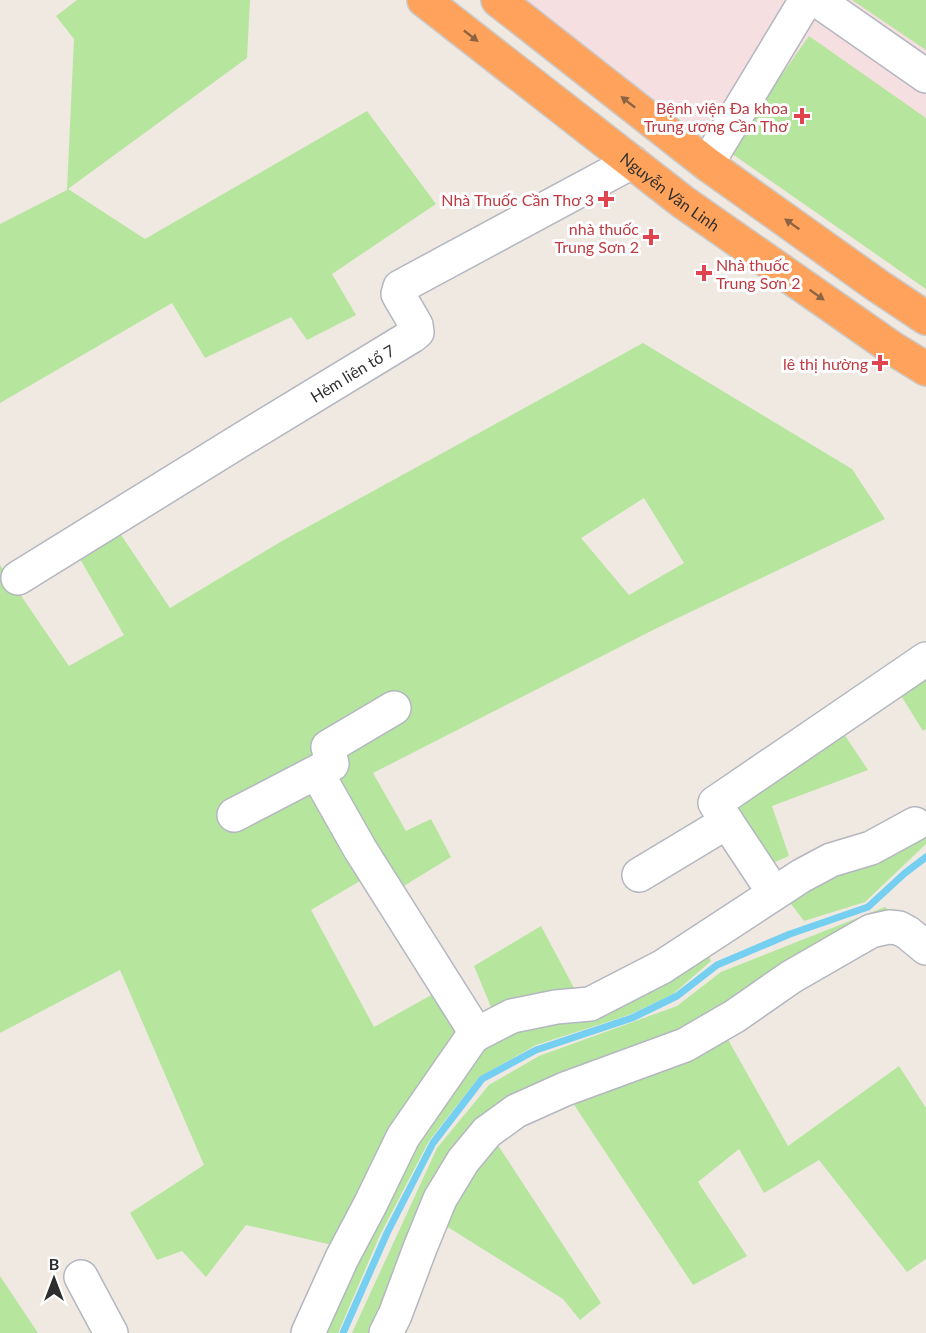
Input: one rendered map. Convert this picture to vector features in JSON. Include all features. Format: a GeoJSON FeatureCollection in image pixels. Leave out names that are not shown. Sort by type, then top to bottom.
{"type":"FeatureCollection","features":[{"type":"Feature","properties":{"kind":"highway","name":"Nguyễn Văn Linh"},"geometry":{"type":"LineString","coordinates":[[424,0],[683,202],[892,348],[926,369]]}},
{"type":"Feature","properties":{"kind":"highway"},"geometry":{"type":"LineString","coordinates":[[509,3],[707,164],[926,318]]}},
{"type":"Feature","properties":{"kind":"highway"},"geometry":{"type":"LineString","coordinates":[[683,202],[707,164]]}},
{"type":"Feature","properties":{"kind":"lane"},"geometry":{"type":"LineString","coordinates":[[707,164],[806,0]]}},
{"type":"Feature","properties":{"kind":"lane"},"geometry":{"type":"LineString","coordinates":[[817,0],[926,76]]}},
{"type":"Feature","properties":{"kind":"lane","name":"Hẻm liên tổ 7"},"geometry":{"type":"LineString","coordinates":[[18,578],[412,336],[417,332],[416,326],[398,294],[400,287],[632,162]]}},
{"type":"Feature","properties":{"kind":"lane"},"geometry":{"type":"LineString","coordinates":[[774,893],[715,803],[926,659]]}},
{"type":"Feature","properties":{"kind":"lane"},"geometry":{"type":"LineString","coordinates":[[234,816],[332,764],[328,747],[394,708]]}},
{"type":"Feature","properties":{"kind":"lane"},"geometry":{"type":"LineString","coordinates":[[317,773],[360,849],[471,1025],[472,1036]]}},
{"type":"Feature","properties":{"kind":"lane"},"geometry":{"type":"LineString","coordinates":[[639,875],[727,822]]}},
{"type":"Feature","properties":{"kind":"lane"},"geometry":{"type":"LineString","coordinates":[[308,1333],[342,1258],[403,1137],[472,1036],[512,1016],[556,1007],[590,1004],[662,967],[801,876],[831,860],[871,848],[915,824]]}},
{"type":"Feature","properties":{"kind":"lane"},"geometry":{"type":"LineString","coordinates":[[386,1333],[440,1199],[463,1161],[487,1132],[516,1111],[565,1089],[685,1045],[735,1016],[791,977],[871,931],[889,927],[899,928],[926,948]]}},
{"type":"Feature","properties":{"kind":"lane"},"geometry":{"type":"LineString","coordinates":[[81,1277],[111,1333]]}},
{"type":"Feature","properties":{"kind":"shaded area","name":"Bệnh viện Đa khoa Trung ương Cần Thơ"},"geometry":{"type":"Polygon","coordinates":[[[518,0],[926,0],[926,289],[628,82],[518,0]]]}},
{"type":"Feature","properties":{"kind":"green space"},"geometry":{"type":"Polygon","coordinates":[[[77,0],[250,0],[247,58],[68,189],[145,239],[367,111],[436,204],[332,274],[356,315],[307,340],[291,317],[205,358],[172,303],[0,403],[0,224],[67,190],[74,39],[56,16],[77,0]]]}},
{"type":"Feature","properties":{"kind":"green space"},"geometry":{"type":"Polygon","coordinates":[[[852,0],[926,0],[926,50],[852,0]]]}},
{"type":"Feature","properties":{"kind":"green space"},"geometry":{"type":"Polygon","coordinates":[[[809,36],[926,118],[926,289],[728,151],[809,36]]]}},
{"type":"Feature","properties":{"kind":"green space"},"geometry":{"type":"Polygon","coordinates":[[[643,343],[852,469],[885,519],[657,628],[373,773],[406,831],[431,819],[451,857],[394,892],[370,875],[311,910],[374,1027],[442,989],[469,1035],[341,1247],[246,1225],[206,1277],[182,1251],[157,1260],[130,1213],[204,1165],[120,970],[0,1033],[0,565],[69,666],[124,635],[76,552],[115,526],[170,608],[282,541],[643,343]],[[644,498],[581,538],[629,595],[684,563],[644,498]]]}},
{"type":"Feature","properties":{"kind":"green space"},"geometry":{"type":"Polygon","coordinates":[[[926,664],[926,729],[923,731],[895,686],[926,664]]]}},
{"type":"Feature","properties":{"kind":"green space"},"geometry":{"type":"Polygon","coordinates":[[[838,725],[868,770],[772,806],[789,856],[763,867],[721,804],[838,725]]]}},
{"type":"Feature","properties":{"kind":"green space"},"geometry":{"type":"Polygon","coordinates":[[[926,837],[926,844],[865,902],[804,921],[781,891],[926,837]]]}},
{"type":"Feature","properties":{"kind":"green space"},"geometry":{"type":"Polygon","coordinates":[[[885,907],[902,920],[683,1042],[484,1129],[381,1333],[352,1333],[437,1148],[489,1085],[539,1056],[677,1006],[721,972],[885,907]]]}},
{"type":"Feature","properties":{"kind":"green space"},"geometry":{"type":"Polygon","coordinates":[[[541,926],[582,1003],[706,950],[711,961],[673,994],[629,1015],[536,1045],[479,1077],[429,1141],[380,1235],[338,1333],[314,1333],[349,1252],[496,1019],[474,966],[541,926]]]}},
{"type":"Feature","properties":{"kind":"green space"},"geometry":{"type":"Polygon","coordinates":[[[726,1036],[788,1146],[899,1066],[926,1108],[926,1259],[907,1272],[819,1160],[764,1193],[739,1149],[698,1182],[747,1256],[693,1285],[569,1097],[726,1036]]]}},
{"type":"Feature","properties":{"kind":"green space"},"geometry":{"type":"Polygon","coordinates":[[[492,1136],[601,1303],[580,1320],[563,1299],[438,1221],[492,1136]]]}},
{"type":"Feature","properties":{"kind":"green space"},"geometry":{"type":"Polygon","coordinates":[[[0,1276],[38,1333],[0,1333],[0,1276]]]}},
{"type":"Feature","properties":{"kind":"waterway"},"geometry":{"type":"LineString","coordinates":[[343,1333],[387,1233],[433,1143],[482,1079],[536,1050],[632,1018],[677,996],[717,965],[790,934],[868,907],[926,857]]}},
{"type":"Feature","properties":{"kind":"place","name":"Bệnh viện Đa khoa Trung ương Cần Thơ"},"geometry":{"type":"Point","coordinates":[802,116]}},
{"type":"Feature","properties":{"kind":"place","name":"Nhà Thuốc Cần Thơ 3"},"geometry":{"type":"Point","coordinates":[606,199]}},
{"type":"Feature","properties":{"kind":"place","name":"nhà thuốc Trung Sơn 2"},"geometry":{"type":"Point","coordinates":[651,237]}},
{"type":"Feature","properties":{"kind":"place","name":"Nhà thuốc Trung Sơn 2"},"geometry":{"type":"Point","coordinates":[704,273]}},
{"type":"Feature","properties":{"kind":"place","name":"lê thị hường"},"geometry":{"type":"Point","coordinates":[880,363]}}]}
